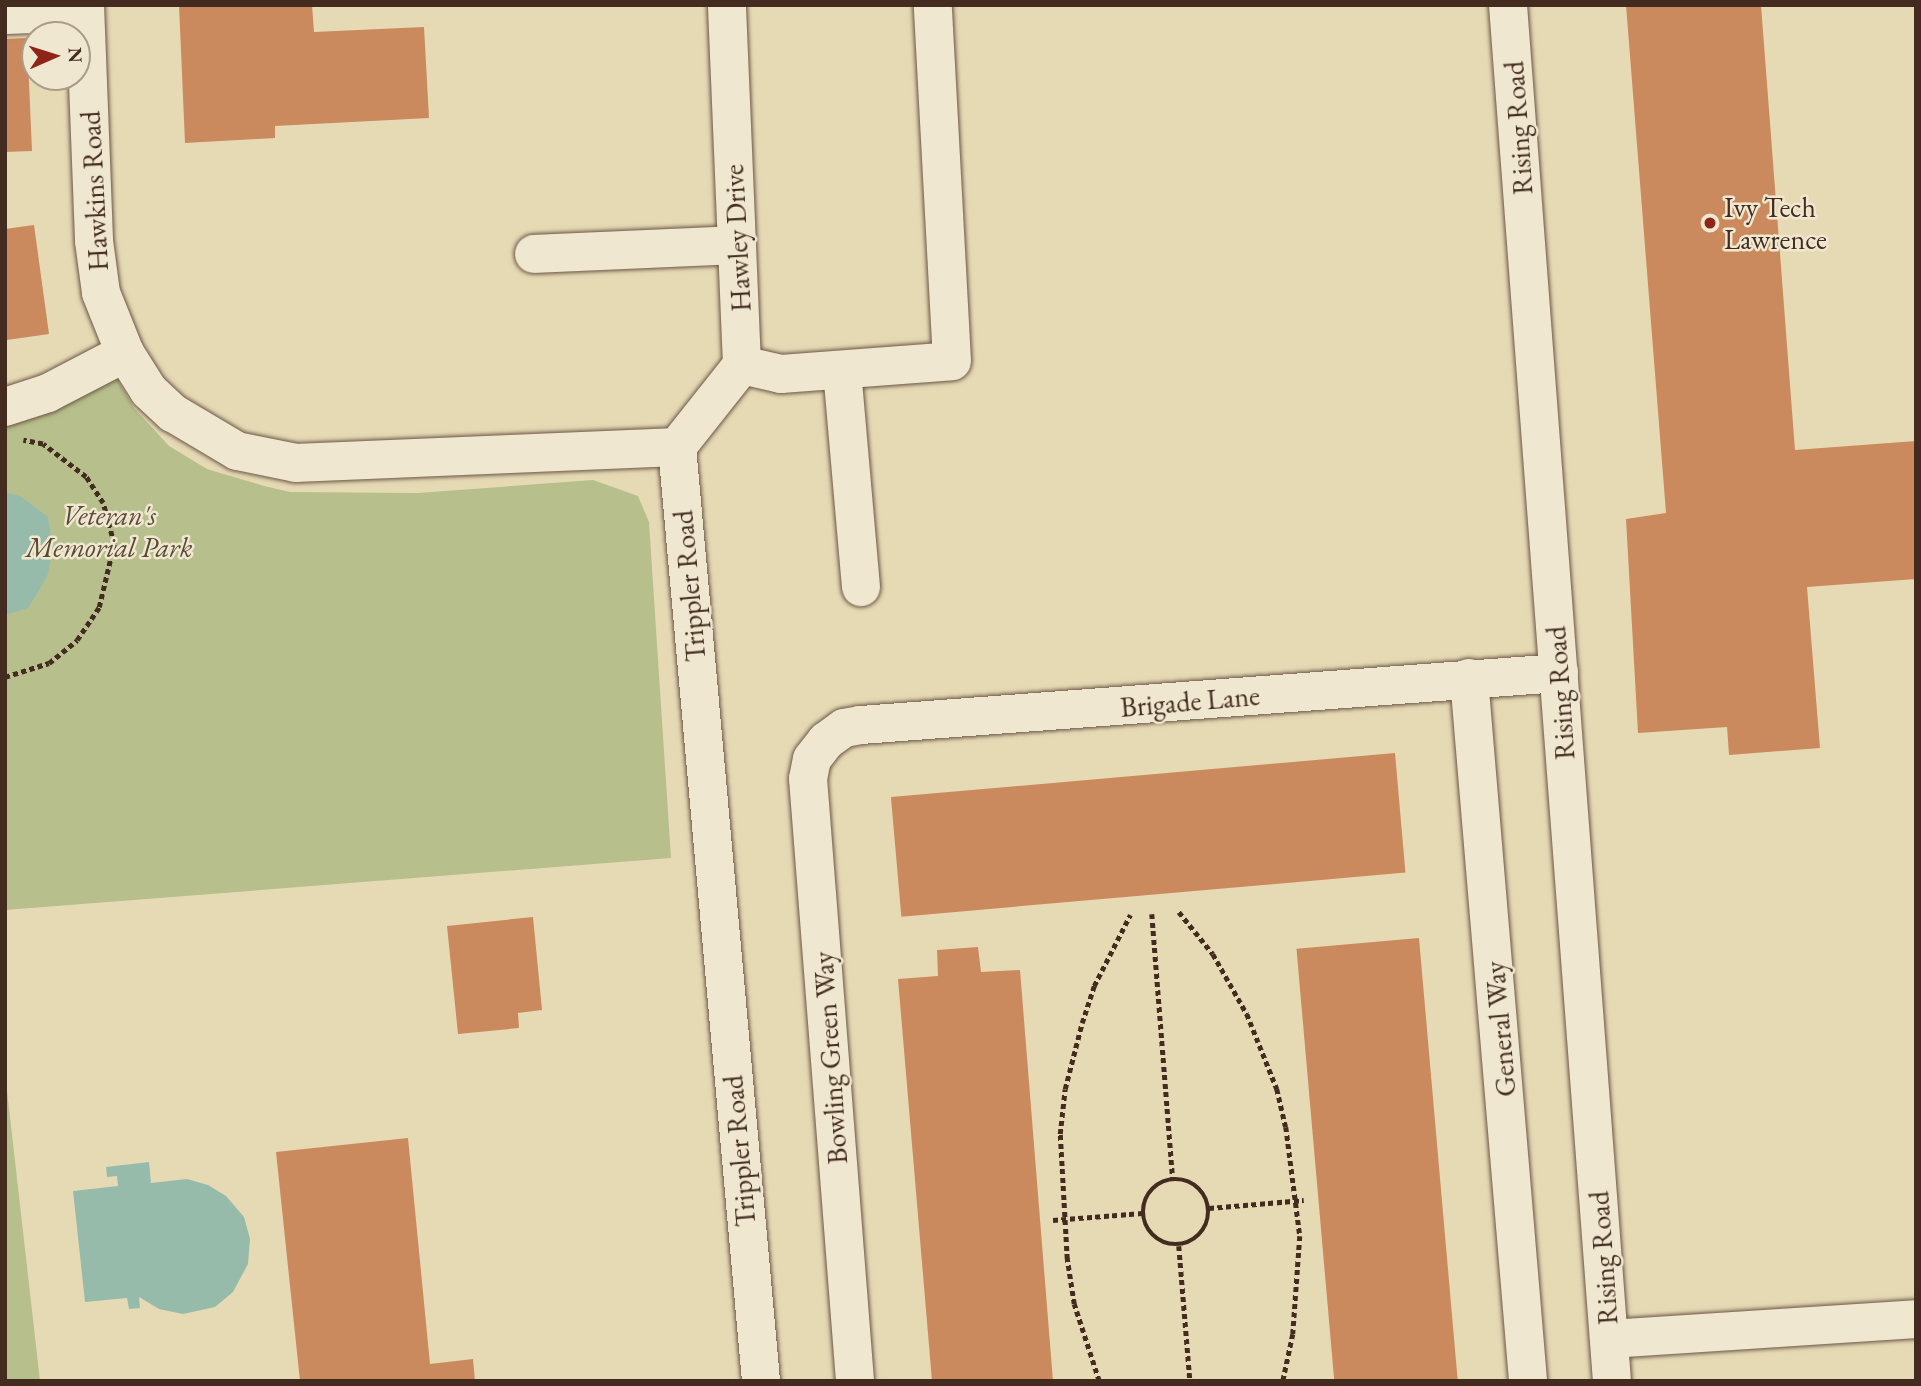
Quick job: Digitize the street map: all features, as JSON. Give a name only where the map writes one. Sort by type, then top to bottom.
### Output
[{"type":"street","name":"Hawley Drive","points":[[727,5],[743,365]]},
{"type":"street","points":[[12,423],[48,393],[125,353],[149,391],[173,413],[237,451],[266,459],[332,465],[677,447],[743,365],[781,374],[952,360],[933,5]]},
{"type":"street","name":"Rising Road","points":[[1508,5],[1612,1381]]},
{"type":"street","points":[[5,15],[85,8]]},
{"type":"street","name":"Hawkins Road","points":[[85,8],[94,242],[101,293],[125,353]]},
{"type":"street","points":[[534,254],[737,245]]},
{"type":"street","points":[[842,370],[861,587]]},
{"type":"street","name":"Trippler Road","points":[[677,447],[761,1381]]},
{"type":"street","name":"Brigade Lane","points":[[826,741],[844,728],[861,725],[1559,673]]},
{"type":"street","name":"General Way","points":[[1469,678],[1528,1381]]},
{"type":"street","name":"Bowling Green Way","points":[[826,741],[811,759],[808,779],[855,1381]]},
{"type":"street","points":[[1609,1339],[1916,1319]]},
{"type":"path","points":[[5,677],[49,663],[78,640],[99,607],[114,544],[103,503],[86,477],[12,423]]},
{"type":"path","points":[[1179,912],[1229,980],[1262,1047],[1286,1127],[1296,1200],[1298,1289],[1283,1381]]},
{"type":"path","points":[[1152,914],[1173,1179]]},
{"type":"path","points":[[1099,1381],[1074,1304],[1063,1219],[1060,1135],[1065,1089],[1094,986],[1130,915]]},
{"type":"path","points":[[1173,1179],[1198,1187],[1209,1208],[1203,1232],[1179,1245],[1152,1235],[1143,1213],[1152,1191],[1173,1179]]},
{"type":"path","points":[[1209,1208],[1304,1200]]},
{"type":"path","points":[[1053,1220],[1143,1213]]},
{"type":"path","points":[[1179,1245],[1190,1381]]},
{"type":"green space","name":"Veteran's Memorial Park","points":[[117,379],[134,408],[169,446],[207,469],[290,492],[418,493],[593,480],[638,496],[649,522],[671,858],[5,910],[5,417]]},
{"type":"green space","points":[[5,1073],[40,1381],[5,1381]]},
{"type":"shaded area","points":[[5,492],[20,496],[48,517],[53,549],[47,577],[28,608],[5,615]]},
{"type":"shaded area","points":[[149,1162],[151,1183],[187,1179],[208,1185],[226,1196],[244,1217],[250,1239],[248,1264],[233,1292],[215,1307],[183,1314],[159,1309],[139,1297],[140,1308],[129,1309],[127,1298],[85,1302],[73,1191],[118,1186],[117,1176],[107,1177],[106,1167]]},
{"type":"building","points":[[179,5],[312,5],[314,32],[424,27],[429,118],[275,126],[275,138],[185,143]]},
{"type":"building","name":"Ivy Tech Lawrence","points":[[1626,5],[1761,5],[1795,450],[1916,441],[1916,579],[1807,587],[1820,748],[1729,755],[1727,727],[1638,733],[1626,519],[1666,513]]},
{"type":"building","points":[[21,38],[21,91],[29,91],[32,151],[5,152],[5,39]]},
{"type":"building","points":[[34,225],[49,334],[7,340],[5,352],[5,229]]},
{"type":"building","points":[[1395,753],[1405,873],[901,917],[891,797]]},
{"type":"building","points":[[533,917],[542,1010],[518,1013],[519,1028],[458,1034],[447,926]]},
{"type":"building","points":[[1419,938],[1458,1380],[1334,1381],[1296,949]]},
{"type":"building","points":[[978,947],[981,972],[1020,970],[1053,1381],[932,1381],[898,979],[938,976],[937,950]]},
{"type":"building","points":[[408,1138],[430,1364],[473,1359],[475,1381],[300,1381],[276,1152]]},
{"type":"place","name":"Ivy Tech Lawrence","points":[[1710,223]]}]
